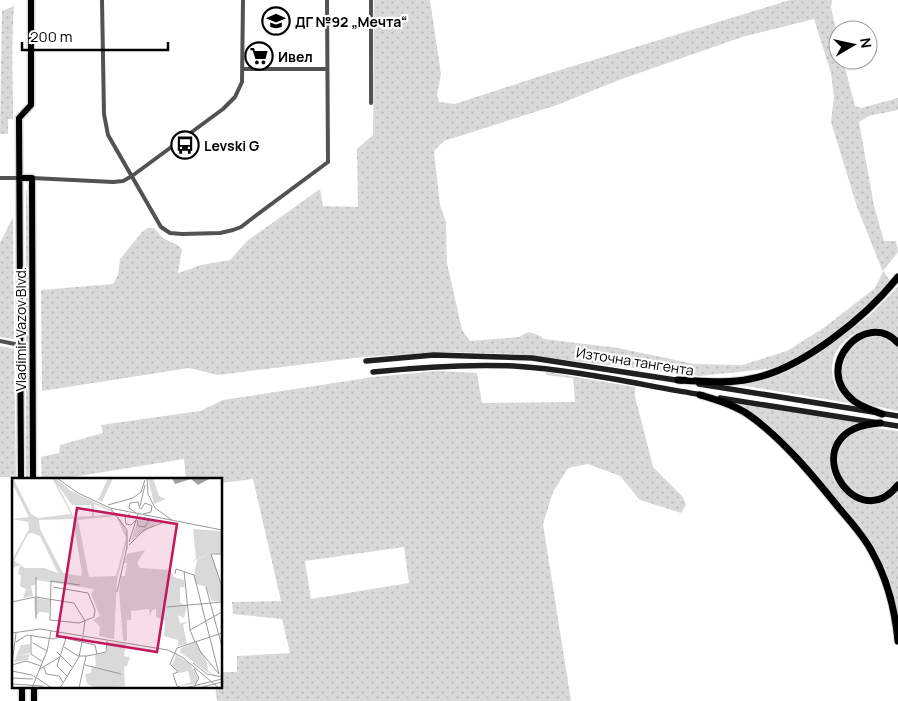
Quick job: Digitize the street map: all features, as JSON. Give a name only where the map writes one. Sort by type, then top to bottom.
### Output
[{"type":"highway","points":[[678,380],[728,382],[751,379],[797,362],[861,317],[882,297],[898,277]]},
{"type":"highway","points":[[882,414],[862,406],[846,393],[839,378],[839,359],[850,342],[860,336],[872,333],[884,334],[895,339],[898,343]]},
{"type":"highway","points":[[700,395],[732,405],[750,415],[779,441],[818,482],[853,524],[871,550],[886,581],[895,614],[898,641]]},
{"type":"highway","points":[[880,423],[856,427],[843,436],[834,455],[835,471],[838,481],[844,488],[852,495],[863,500],[884,499],[898,485]]},
{"type":"main road","name":"Vladimir Vazov Blvd.","points":[[21,478],[19,118],[31,105],[31,0]]},
{"type":"main road","points":[[20,178],[32,178]]},
{"type":"main road","name":"Vladimir Vazov Blvd.","points":[[32,178],[33,478]]},
{"type":"main road","points":[[22,688],[22,701]]},
{"type":"main road","points":[[34,688],[34,701]]},
{"type":"street","points":[[102,0],[104,114],[108,135],[161,227],[170,233],[220,233],[241,226],[328,162],[327,0]]},
{"type":"street","points":[[32,178],[118,182],[132,176],[230,103],[242,82],[243,0]]},
{"type":"street","points":[[371,0],[371,102]]},
{"type":"street","points":[[243,69],[327,69]]},
{"type":"street","points":[[0,178],[20,178]]},
{"type":"street","points":[[0,341],[15,344]]},
{"type":"street","name":"Източна тангента","points":[[366,361],[434,355],[532,358],[898,416]]},
{"type":"street","name":"Източна тангента","points":[[373,372],[439,366],[514,366],[590,376],[898,426]]},
{"type":"shaded area","points":[[374,0],[430,0],[441,74],[437,95],[439,102],[455,104],[790,0],[832,0],[831,8],[834,20],[828,20],[828,63],[814,19],[742,37],[619,80],[557,105],[444,141],[434,151],[440,205],[446,222],[447,263],[462,330],[470,341],[519,337],[528,332],[541,336],[544,339],[618,348],[695,364],[742,365],[787,351],[825,327],[875,288],[883,272],[857,207],[831,122],[834,97],[830,70],[846,70],[855,106],[861,108],[898,98],[898,110],[869,116],[859,122],[874,206],[884,241],[896,241],[898,252],[883,271],[891,282],[860,315],[807,352],[777,368],[700,376],[516,354],[448,352],[362,357],[218,375],[189,368],[42,391],[41,290],[113,284],[118,275],[120,259],[142,232],[148,228],[154,228],[163,238],[182,249],[178,273],[201,265],[230,260],[247,241],[320,189],[323,206],[358,207],[357,149],[373,135]]},
{"type":"shaded area","points":[[14,6],[12,48],[13,119],[8,119],[8,134],[0,134],[2,11]]},
{"type":"shaded area","points":[[27,191],[29,238],[30,478],[26,478]]},
{"type":"shaded area","points":[[13,217],[14,339],[0,337],[0,243]]},
{"type":"shaded area","points":[[898,287],[898,337],[885,331],[872,329],[860,332],[848,338],[834,358],[832,371],[835,385],[849,403],[734,384],[772,377],[788,371],[868,317]]},
{"type":"shaded area","points":[[874,334],[885,335],[898,345],[898,411],[859,402],[844,387],[840,368],[852,343]]},
{"type":"shaded area","points":[[0,346],[14,349],[16,477],[0,477]]},
{"type":"shaded area","points":[[438,371],[477,373],[482,403],[575,402],[573,378],[546,375],[546,372],[635,387],[635,396],[653,467],[683,497],[686,505],[681,513],[640,500],[620,476],[588,464],[568,468],[553,492],[543,524],[571,701],[217,701],[215,688],[222,688],[222,672],[237,672],[237,656],[290,653],[282,619],[233,614],[232,602],[281,601],[253,479],[222,483],[222,478],[186,478],[184,459],[66,478],[42,478],[41,457],[59,453],[60,445],[103,433],[101,425],[200,411],[223,400],[373,377]],"holes":[[[404,547],[409,583],[311,599],[305,561]]]},
{"type":"shaded area","points":[[733,403],[866,423],[853,426],[840,436],[831,456],[831,470],[834,480],[855,500],[877,503],[898,490],[898,622],[896,607],[887,576],[875,551],[800,459]]},
{"type":"shaded area","points":[[866,427],[898,431],[898,481],[885,495],[873,499],[862,497],[852,492],[844,482],[839,471],[837,459],[839,447],[846,437]]},
{"type":"place","name":"ДГ №92 „Мечта“","points":[[276,21]]},
{"type":"place","name":"Ивел","points":[[259,56]]},
{"type":"place","name":"Levski G","points":[[185,145]]}]
